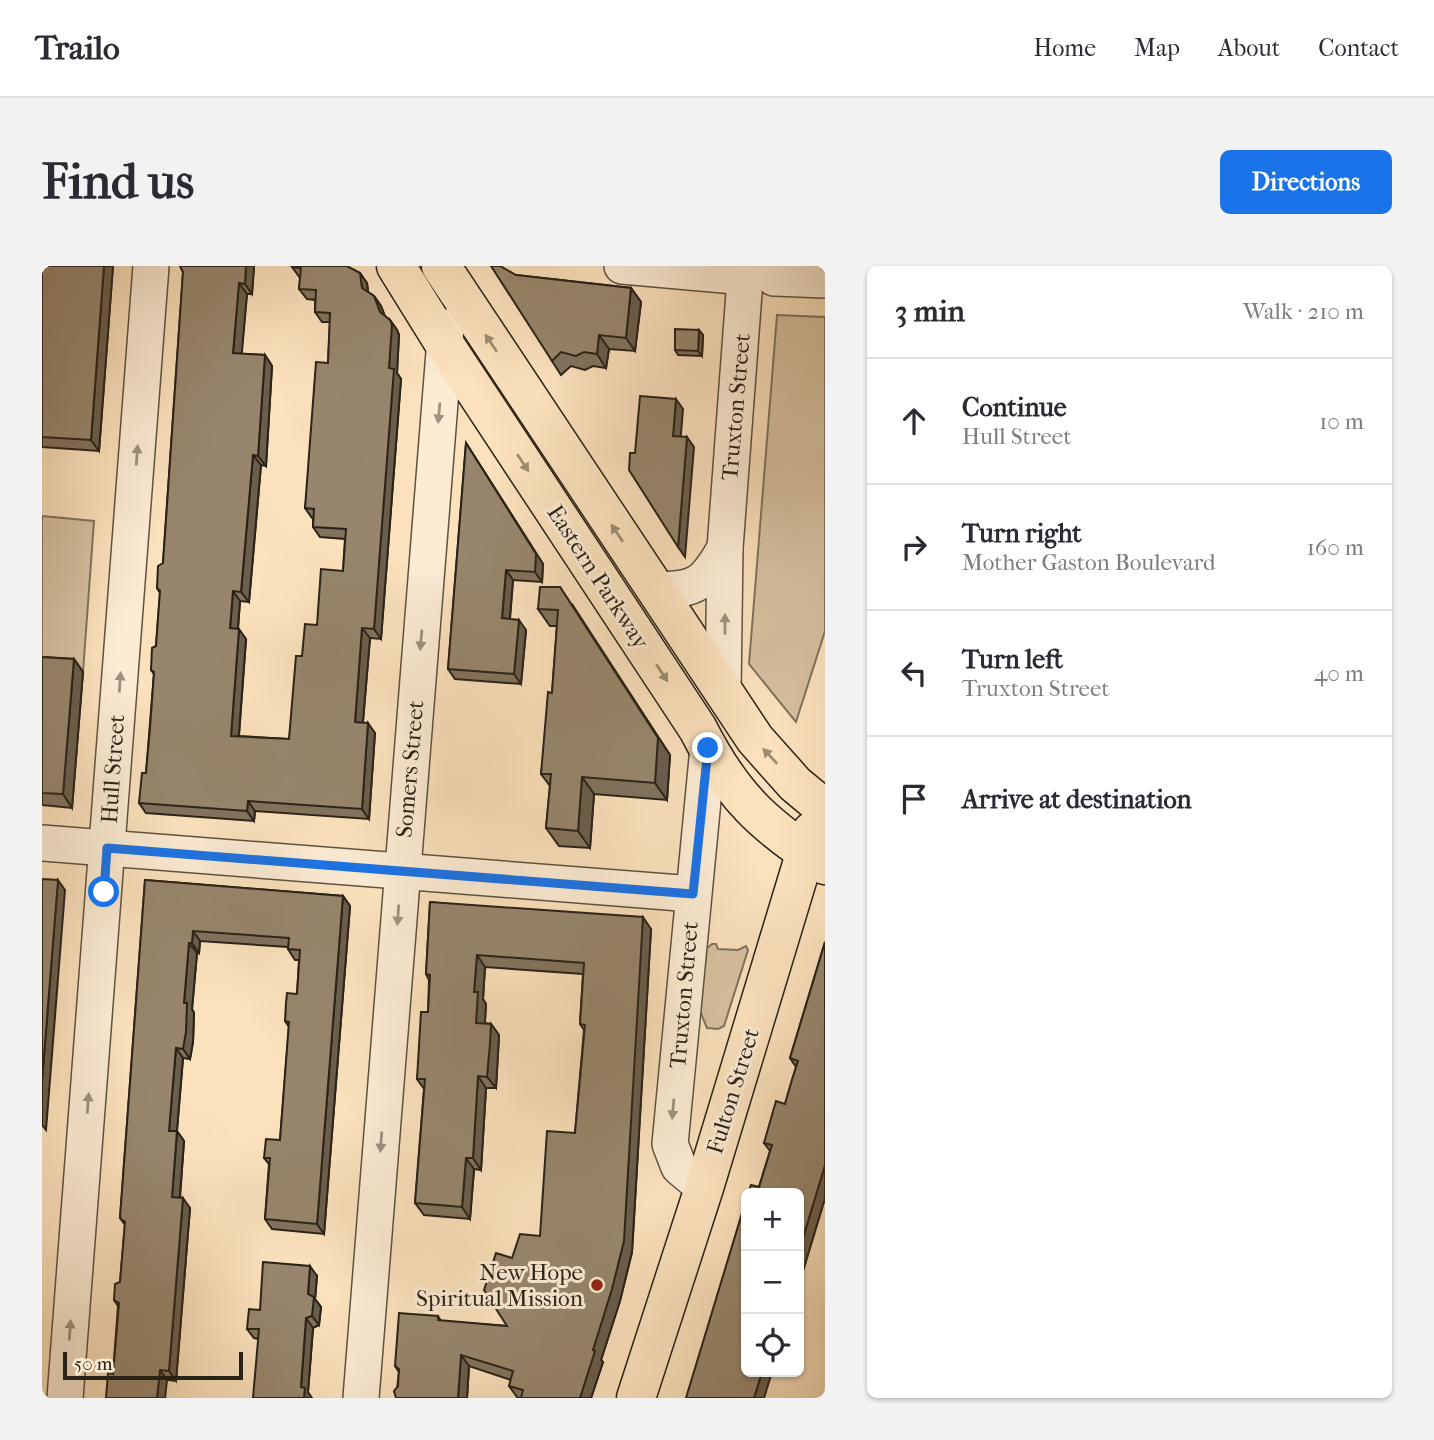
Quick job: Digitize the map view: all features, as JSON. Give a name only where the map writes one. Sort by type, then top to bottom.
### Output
[{"type":"main road","name":"Eastern Parkway","points":[[396,266],[445,345],[698,729],[728,782],[762,820],[815,859]]},
{"type":"main road","name":"Eastern Parkway","points":[[451,270],[655,589],[755,739],[794,784],[823,798]]},
{"type":"main road","name":"Fulton Street","points":[[636,1398],[815,859],[823,798]]},
{"type":"street","name":"Hull Street","points":[[65,1398],[151,266]]},
{"type":"street","points":[[622,266],[825,280]]},
{"type":"street","name":"Somers Street","points":[[361,1398],[451,270]]},
{"type":"street","name":"Truxton Street","points":[[723,692],[725,548],[755,274]]},
{"type":"street","name":"Truxton Street","points":[[655,589],[688,589],[706,579],[725,548]]},
{"type":"street","name":"Truxton Street","points":[[704,1188],[679,1167],[670,1144],[708,748]]},
{"type":"street","points":[[42,843],[693,894]]},
{"type":"shaded area","points":[[777,315],[825,317],[825,631],[796,722],[749,664]]},
{"type":"shaded area","points":[[42,516],[94,521],[83,672],[42,668]]},
{"type":"shaded area","points":[[716,944],[718,949],[738,950],[746,946],[748,950],[724,1026],[718,1029],[707,1028],[700,1011],[706,949]]},
{"type":"building","points":[[42,266],[104,266],[91,440],[42,437]]},
{"type":"building","points":[[180,266],[246,266],[245,284],[239,283],[233,353],[265,355],[258,456],[253,455],[241,592],[233,591],[230,628],[239,629],[231,736],[289,739],[296,656],[302,656],[305,624],[317,625],[321,569],[343,571],[346,529],[313,527],[314,509],[305,508],[316,362],[328,363],[330,313],[315,312],[316,290],[299,289],[301,268],[292,266],[347,266],[360,273],[362,288],[374,296],[380,312],[392,325],[389,368],[394,369],[374,629],[362,628],[355,722],[368,723],[362,809],[248,801],[247,811],[139,803],[142,773],[146,773],[150,728],[154,672],[151,670],[152,648],[156,646],[160,591],[157,588],[158,566],[163,563],[183,272]]},
{"type":"building","points":[[491,266],[500,266],[516,275],[631,288],[626,338],[599,335],[597,354],[584,352],[576,356],[561,352],[552,361]]},
{"type":"building","points":[[675,329],[699,330],[698,351],[675,350]]},
{"type":"building","points":[[640,396],[676,399],[673,436],[687,437],[678,547],[629,470],[630,453],[635,453]]},
{"type":"building","points":[[466,443],[536,554],[535,572],[506,570],[502,618],[519,620],[514,674],[448,669]]},
{"type":"building","points":[[540,587],[560,587],[658,738],[655,783],[582,777],[578,831],[546,828],[551,774],[541,774],[548,692],[552,693],[558,610],[538,609]]},
{"type":"building","points":[[42,657],[74,659],[63,794],[42,793]]},
{"type":"building","points":[[42,879],[58,880],[42,1081]]},
{"type":"building","points":[[145,880],[343,896],[317,1224],[265,1219],[270,1158],[264,1158],[266,1139],[280,1140],[289,1022],[285,1021],[287,993],[297,994],[300,950],[288,949],[289,938],[193,931],[192,943],[189,943],[184,1003],[187,1003],[186,1032],[183,1049],[176,1048],[169,1131],[177,1131],[172,1197],[183,1198],[169,1371],[160,1370],[157,1398],[106,1398],[108,1373],[113,1374],[119,1303],[114,1300],[115,1284],[120,1282],[125,1222],[120,1218]]},
{"type":"building","points":[[430,902],[643,917],[624,1241],[580,1398],[521,1398],[523,1390],[509,1386],[513,1371],[461,1355],[458,1398],[396,1398],[394,1391],[398,1386],[399,1369],[395,1366],[399,1313],[438,1316],[438,1320],[507,1326],[484,1290],[496,1253],[512,1258],[520,1234],[540,1236],[547,1131],[575,1133],[585,1025],[580,1024],[584,963],[477,955],[474,992],[478,992],[476,1023],[491,1024],[490,1043],[487,1077],[478,1076],[473,1158],[466,1158],[462,1207],[415,1203],[425,1079],[417,1079],[421,1012],[428,1012],[430,975],[426,974]]},
{"type":"building","points":[[825,942],[825,1165],[804,1234],[804,1188],[750,1188],[751,1185],[759,1187],[772,1145],[764,1143],[776,1101],[785,1104],[798,1061],[790,1058]]},
{"type":"building","points":[[741,1216],[741,1377],[760,1377],[754,1398],[686,1398]]},
{"type":"building","points":[[263,1262],[310,1266],[308,1294],[314,1297],[312,1316],[306,1318],[301,1387],[305,1388],[304,1398],[253,1398],[259,1329],[247,1329],[249,1309],[260,1310]]},
{"type":"place","name":"New Hope Spiritual Mission","points":[[597,1285]]},
{"type":"route","points":[[104,892],[107,848],[693,894],[708,748]]}]
